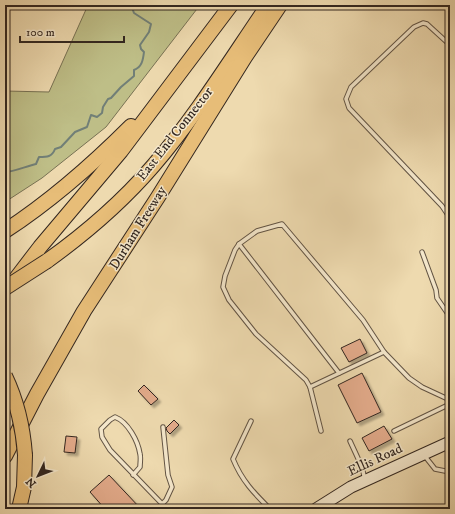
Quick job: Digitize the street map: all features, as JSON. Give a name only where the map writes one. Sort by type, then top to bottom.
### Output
[{"type":"highway","points":[[5,295],[40,247],[120,152],[231,5]]},
{"type":"highway","name":"East End Connector","points":[[5,288],[67,247],[102,218],[136,185],[153,166],[201,104],[268,5]]},
{"type":"highway","name":"Durham Freeway","points":[[5,456],[37,394],[84,311],[158,197],[224,90],[280,5]]},
{"type":"highway","points":[[5,232],[45,204],[81,174],[117,140],[179,74]]},
{"type":"highway","points":[[5,376],[19,413],[22,426],[25,455],[24,487],[19,509]]},
{"type":"main road","name":"Ellis Road","points":[[316,509],[351,487],[450,442]]},
{"type":"lane","points":[[450,45],[427,24],[423,23],[414,26],[351,87],[346,99],[349,108],[442,206],[450,218]]},
{"type":"lane","points":[[321,431],[310,387],[306,380],[256,334],[229,300],[223,287],[225,276],[235,250],[239,244],[257,231],[282,224],[363,320],[384,352],[409,378],[422,387],[450,400]]},
{"type":"lane","points":[[239,244],[339,373]]},
{"type":"lane","points":[[422,252],[436,290],[437,298],[450,317]]},
{"type":"lane","points":[[310,387],[384,352]]},
{"type":"lane","points":[[394,431],[450,404]]},
{"type":"lane","points":[[133,475],[140,468],[140,453],[132,432],[115,417],[102,429],[102,437],[110,450],[133,475],[167,509]]},
{"type":"lane","points":[[251,421],[233,459],[239,473],[251,490],[270,509]]},
{"type":"lane","points":[[162,504],[166,500],[172,487],[168,475],[163,427]]},
{"type":"lane","points":[[350,441],[362,467],[366,481]]},
{"type":"lane","points":[[423,454],[435,469],[450,472]]},
{"type":"green space","points":[[88,5],[200,5],[106,127],[42,178],[5,202],[5,91],[49,92]]},
{"type":"building","points":[[360,339],[367,353],[349,362],[341,348]]},
{"type":"building","points":[[362,373],[381,412],[357,423],[338,385]]},
{"type":"building","points":[[144,385],[158,399],[151,405],[138,391]]},
{"type":"building","points":[[174,420],[179,425],[170,434],[166,428]]},
{"type":"building","points":[[384,426],[392,439],[369,451],[362,438]]},
{"type":"building","points":[[66,436],[77,437],[75,453],[64,452]]},
{"type":"building","points":[[109,475],[141,509],[105,509],[90,492]]},
{"type":"waterway","points":[[5,172],[36,164],[39,157],[47,157],[51,155],[55,149],[61,147],[75,132],[87,127],[91,115],[97,117],[102,113],[103,107],[108,99],[111,98],[134,76],[134,70],[137,69],[142,63],[143,58],[144,52],[140,45],[149,32],[151,24],[134,13],[131,5]]}]
